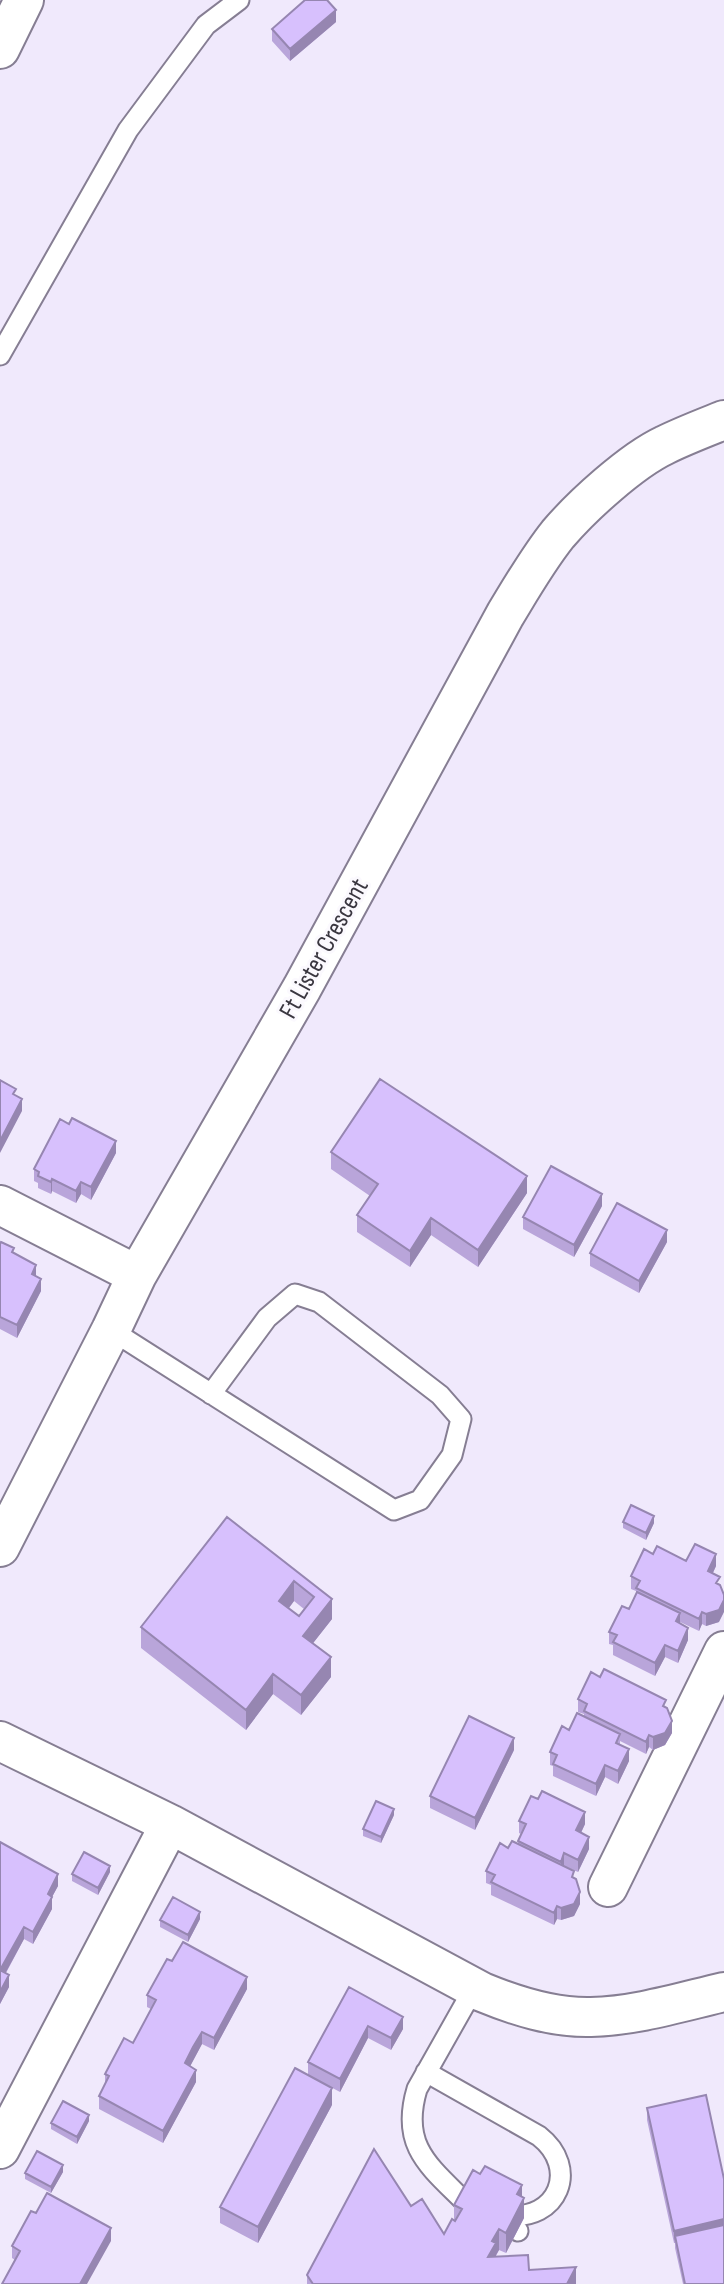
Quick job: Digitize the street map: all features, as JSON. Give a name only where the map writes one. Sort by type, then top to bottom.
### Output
[{"type":"main road","points":[[0,49],[24,0]]},
{"type":"main road","name":"Ft Lister Crescent","points":[[0,1547],[111,1330],[136,1275],[302,988],[505,615],[535,566],[575,516],[614,480],[662,446],[724,421]]},
{"type":"main road","points":[[0,1205],[136,1275]]},
{"type":"main road","points":[[608,1887],[724,1651]]},
{"type":"main road","points":[[0,1741],[170,1824],[474,1988],[515,2005],[549,2013],[591,2017],[632,2012],[724,1992]]},
{"type":"main road","points":[[0,2149],[170,1824]]},
{"type":"lane","points":[[0,355],[128,130],[206,25],[239,0]]},
{"type":"lane","points":[[111,1330],[211,1394],[394,1510],[420,1500],[452,1455],[461,1419],[440,1395],[319,1301],[295,1294],[267,1318],[211,1394]]},
{"type":"lane","points":[[466,2203],[423,2159],[415,2143],[411,2125],[412,2106],[417,2089],[474,1988]]},
{"type":"lane","points":[[426,2072],[539,2136],[554,2151],[561,2170],[557,2190],[546,2206],[537,2212],[506,2215],[518,2231]]},
{"type":"building","points":[[305,0],[327,0],[336,10],[290,49],[272,29]]},
{"type":"building","points":[[380,1079],[527,1176],[478,1250],[431,1218],[410,1251],[357,1215],[378,1184],[331,1152]]},
{"type":"building","points":[[0,1080],[16,1089],[13,1094],[22,1099],[0,1141]]},
{"type":"building","points":[[72,1118],[116,1141],[91,1187],[81,1182],[76,1191],[52,1179],[51,1182],[38,1176],[39,1172],[34,1169],[60,1119],[69,1124]]},
{"type":"building","points":[[551,1166],[602,1194],[574,1245],[523,1217]]},
{"type":"building","points":[[617,1203],[667,1230],[639,1281],[590,1253]]},
{"type":"building","points":[[1,1242],[14,1248],[12,1252],[36,1265],[32,1274],[41,1279],[17,1325],[0,1317]]},
{"type":"building","points":[[631,1505],[654,1516],[646,1533],[623,1522]]},
{"type":"building","points":[[227,1517],[332,1599],[303,1636],[331,1657],[301,1695],[273,1674],[246,1710],[141,1627]],"holes":[[[294,1581],[314,1597],[299,1616],[279,1601]]]},
{"type":"building","points":[[695,1544],[716,1554],[708,1571],[720,1577],[716,1583],[720,1585],[724,1595],[719,1610],[706,1614],[702,1612],[699,1619],[636,1588],[640,1581],[631,1576],[644,1549],[653,1554],[657,1546],[686,1561]]},
{"type":"building","points":[[637,1592],[680,1613],[676,1621],[688,1628],[678,1651],[665,1645],[655,1663],[613,1642],[617,1635],[609,1632],[622,1606],[629,1609]]},
{"type":"building","points":[[604,1669],[666,1700],[663,1706],[667,1708],[672,1721],[665,1733],[653,1737],[649,1735],[646,1742],[584,1711],[587,1704],[578,1699],[591,1672],[600,1677]]},
{"type":"building","points":[[577,1713],[620,1734],[616,1743],[629,1749],[618,1771],[605,1765],[596,1784],[553,1764],[557,1755],[550,1752],[562,1726],[569,1730]]},
{"type":"building","points":[[469,1716],[514,1738],[475,1818],[430,1796]]},
{"type":"building","points":[[542,1791],[585,1812],[576,1830],[589,1837],[578,1860],[564,1853],[561,1862],[518,1841],[526,1824],[519,1821],[531,1796],[538,1799]]},
{"type":"building","points":[[376,1801],[394,1809],[381,1837],[363,1829]]},
{"type":"building","points":[[512,1841],[574,1871],[572,1877],[576,1879],[580,1892],[574,1904],[561,1908],[557,1906],[554,1913],[491,1882],[495,1875],[486,1871],[500,1843],[508,1848]]},
{"type":"building","points":[[0,1842],[58,1874],[48,1894],[52,1897],[33,1932],[24,1927],[0,1970]]},
{"type":"building","points":[[84,1852],[110,1866],[98,1888],[72,1874]]},
{"type":"building","points":[[173,1897],[200,1912],[188,1935],[160,1920]]},
{"type":"building","points":[[183,1942],[247,1977],[214,2038],[202,2032],[193,2047],[185,2063],[196,2070],[163,2131],[99,2096],[109,2076],[105,2074],[124,2038],[133,2043],[156,2000],[147,1995],[167,1959],[172,1961]]},
{"type":"building","points":[[0,1970],[9,1975],[0,1992]]},
{"type":"building","points":[[349,1987],[403,2017],[391,2038],[368,2026],[340,2079],[308,2062]]},
{"type":"building","points":[[295,2068],[332,2088],[258,2227],[220,2207]]},
{"type":"building","points":[[706,2095],[724,2179],[724,2219],[674,2231],[647,2108]]},
{"type":"building","points":[[63,2101],[89,2115],[77,2137],[51,2123]]},
{"type":"building","points":[[374,2149],[411,2206],[422,2199],[444,2234],[452,2219],[455,2221],[462,2209],[454,2205],[473,2170],[480,2174],[485,2166],[522,2185],[517,2194],[524,2198],[506,2233],[499,2229],[492,2241],[496,2243],[488,2257],[528,2255],[529,2270],[576,2267],[567,2284],[313,2284],[307,2275]]},
{"type":"building","points":[[37,2151],[63,2165],[51,2187],[25,2173]]},
{"type":"building","points":[[47,2193],[111,2228],[80,2284],[2,2284],[20,2251],[12,2246],[31,2211],[36,2213]]},
{"type":"building","points":[[724,2225],[724,2284],[685,2284],[675,2236]]}]
